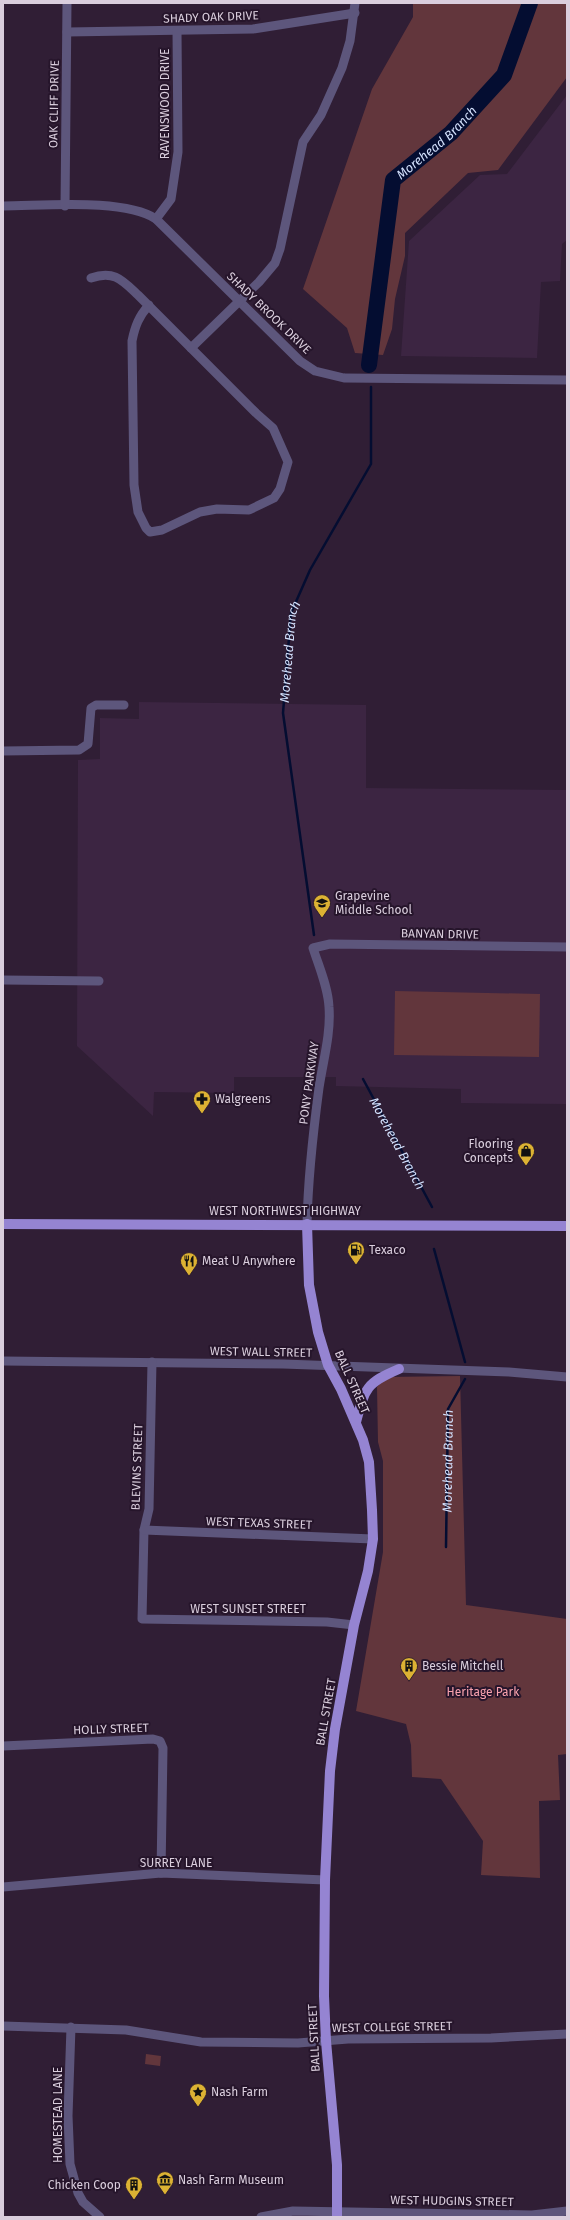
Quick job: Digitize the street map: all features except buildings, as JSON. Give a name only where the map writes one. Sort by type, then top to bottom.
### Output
[{"type":"main road","name":"WEST NORTHWEST HIGHWAY","points":[[3,1224],[567,1226]]},
{"type":"main road","name":"BALL STREET","points":[[307,1224],[309,1285],[318,1332],[328,1365],[356,1422],[369,1462],[373,1539],[368,1571],[354,1625],[334,1729],[330,1771],[325,1880],[326,2041],[337,2165],[337,2214]]},
{"type":"main road","points":[[356,1422],[362,1398],[368,1386],[376,1380],[398,1369]]},
{"type":"street","name":"OAK CLIFF DRIVE","points":[[65,206],[67,3]]},
{"type":"street","points":[[191,348],[274,263],[280,249],[303,142],[321,115],[339,75],[350,41],[355,13],[355,3]]},
{"type":"street","name":"SHADY OAK DRIVE","points":[[67,32],[177,31],[271,27],[355,13]]},
{"type":"street","name":"RAVENSWOOD DRIVE","points":[[156,219],[171,199],[178,152],[177,31]]},
{"type":"street","name":"SHADY BROOK DRIVE","points":[[3,206],[122,206],[148,214],[156,219],[300,361],[315,371],[344,378],[567,380]]},
{"type":"street","points":[[91,278],[102,274],[114,276],[124,281],[149,305],[191,348],[273,428],[288,462],[280,489],[274,498],[249,510],[217,509],[200,512],[162,530],[150,532],[146,528],[138,512],[134,485],[132,341],[135,327],[141,314],[149,305]]},
{"type":"street","points":[[3,751],[79,750],[88,744],[91,708],[96,705],[124,705]]},
{"type":"street","name":"BANYAN DRIVE","points":[[313,948],[330,944],[567,948]]},
{"type":"street","name":"PONY PARKWAY","points":[[307,1224],[310,1164],[319,1087],[329,1029],[329,1005],[324,981],[313,948]]},
{"type":"street","points":[[3,980],[99,981]]},
{"type":"street","name":"WEST WALL STREET","points":[[3,1362],[152,1362],[328,1365],[398,1369],[509,1372],[567,1377]]},
{"type":"street","name":"BLEVINS STREET","points":[[142,1619],[144,1530],[149,1509],[152,1362]]},
{"type":"street","name":"WEST TEXAS STREET","points":[[144,1530],[373,1539]]},
{"type":"street","name":"WEST SUNSET STREET","points":[[142,1619],[327,1622],[354,1625]]},
{"type":"street","name":"HOLLY STREET","points":[[3,1746],[153,1739],[160,1740],[163,1748],[161,1873]]},
{"type":"street","name":"SURREY LANE","points":[[3,1887],[161,1873],[325,1880]]},
{"type":"street","name":"WEST COLLEGE STREET","points":[[3,2026],[71,2027],[126,2030],[201,2042],[298,2043],[326,2041],[491,2038],[567,2034]]},
{"type":"street","name":"HOMESTEAD LANE","points":[[71,2027],[68,2116],[70,2164],[78,2193],[83,2202],[95,2216]]},
{"type":"street","points":[[261,2217],[293,2211],[337,2214]]},
{"type":"street","name":"WEST HUDGINS STREET","points":[[337,2214],[532,2215],[567,2211]]},
{"type":"shaded area","points":[[567,95],[567,240],[562,244],[560,281],[541,282],[537,358],[401,356],[409,241],[480,175],[507,174]]},
{"type":"shaded area","name":"Grapevine Middle School","points":[[139,702],[366,705],[366,788],[567,790],[567,1104],[461,1103],[461,1089],[336,1086],[336,1077],[234,1077],[234,1093],[154,1092],[153,1116],[77,1046],[78,760],[100,759],[100,718],[139,719]]},
{"type":"green space","points":[[413,3],[567,3],[567,77],[498,170],[468,173],[405,233],[405,256],[395,299],[392,329],[383,355],[355,353],[347,328],[303,289],[372,89],[413,17]]},
{"type":"green space","points":[[395,991],[540,994],[539,1057],[394,1055]]},
{"type":"green space","name":"Heritage Park","points":[[460,1376],[466,1605],[567,1619],[567,1754],[558,1755],[560,1800],[539,1801],[540,1878],[481,1875],[483,1841],[441,1779],[412,1777],[411,1745],[406,1724],[356,1711],[383,1552],[383,1461],[378,1442],[377,1387],[386,1377]]},
{"type":"green space","points":[[146,2054],[161,2056],[160,2066],[145,2064]]},
{"type":"waterway","name":"Morehead Branch","points":[[369,365],[393,180],[451,133],[504,75],[530,3]]},
{"type":"waterway","name":"Morehead Branch","points":[[314,935],[283,713],[291,613],[310,570],[371,464],[371,387]]},
{"type":"waterway","name":"Morehead Branch","points":[[363,1079],[432,1207]]},
{"type":"waterway","name":"Morehead Branch","points":[[434,1249],[465,1362]]},
{"type":"waterway","name":"Morehead Branch","points":[[446,1547],[448,1409],[465,1379]]},
{"type":"place","name":"Grapevine Middle School","points":[[322,918]]},
{"type":"place","name":"Walgreens","points":[[202,1114]]},
{"type":"place","name":"Flooring Concepts","points":[[526,1166]]},
{"type":"place","name":"Texaco","points":[[356,1265]]},
{"type":"place","name":"Meat U Anywhere","points":[[189,1276]]},
{"type":"place","name":"Bessie Mitchell","points":[[409,1681]]},
{"type":"place","name":"Nash Farm","points":[[198,2107]]},
{"type":"place","name":"Nash Farm Museum","points":[[165,2195]]},
{"type":"place","name":"Chicken Coop","points":[[134,2200]]}]
